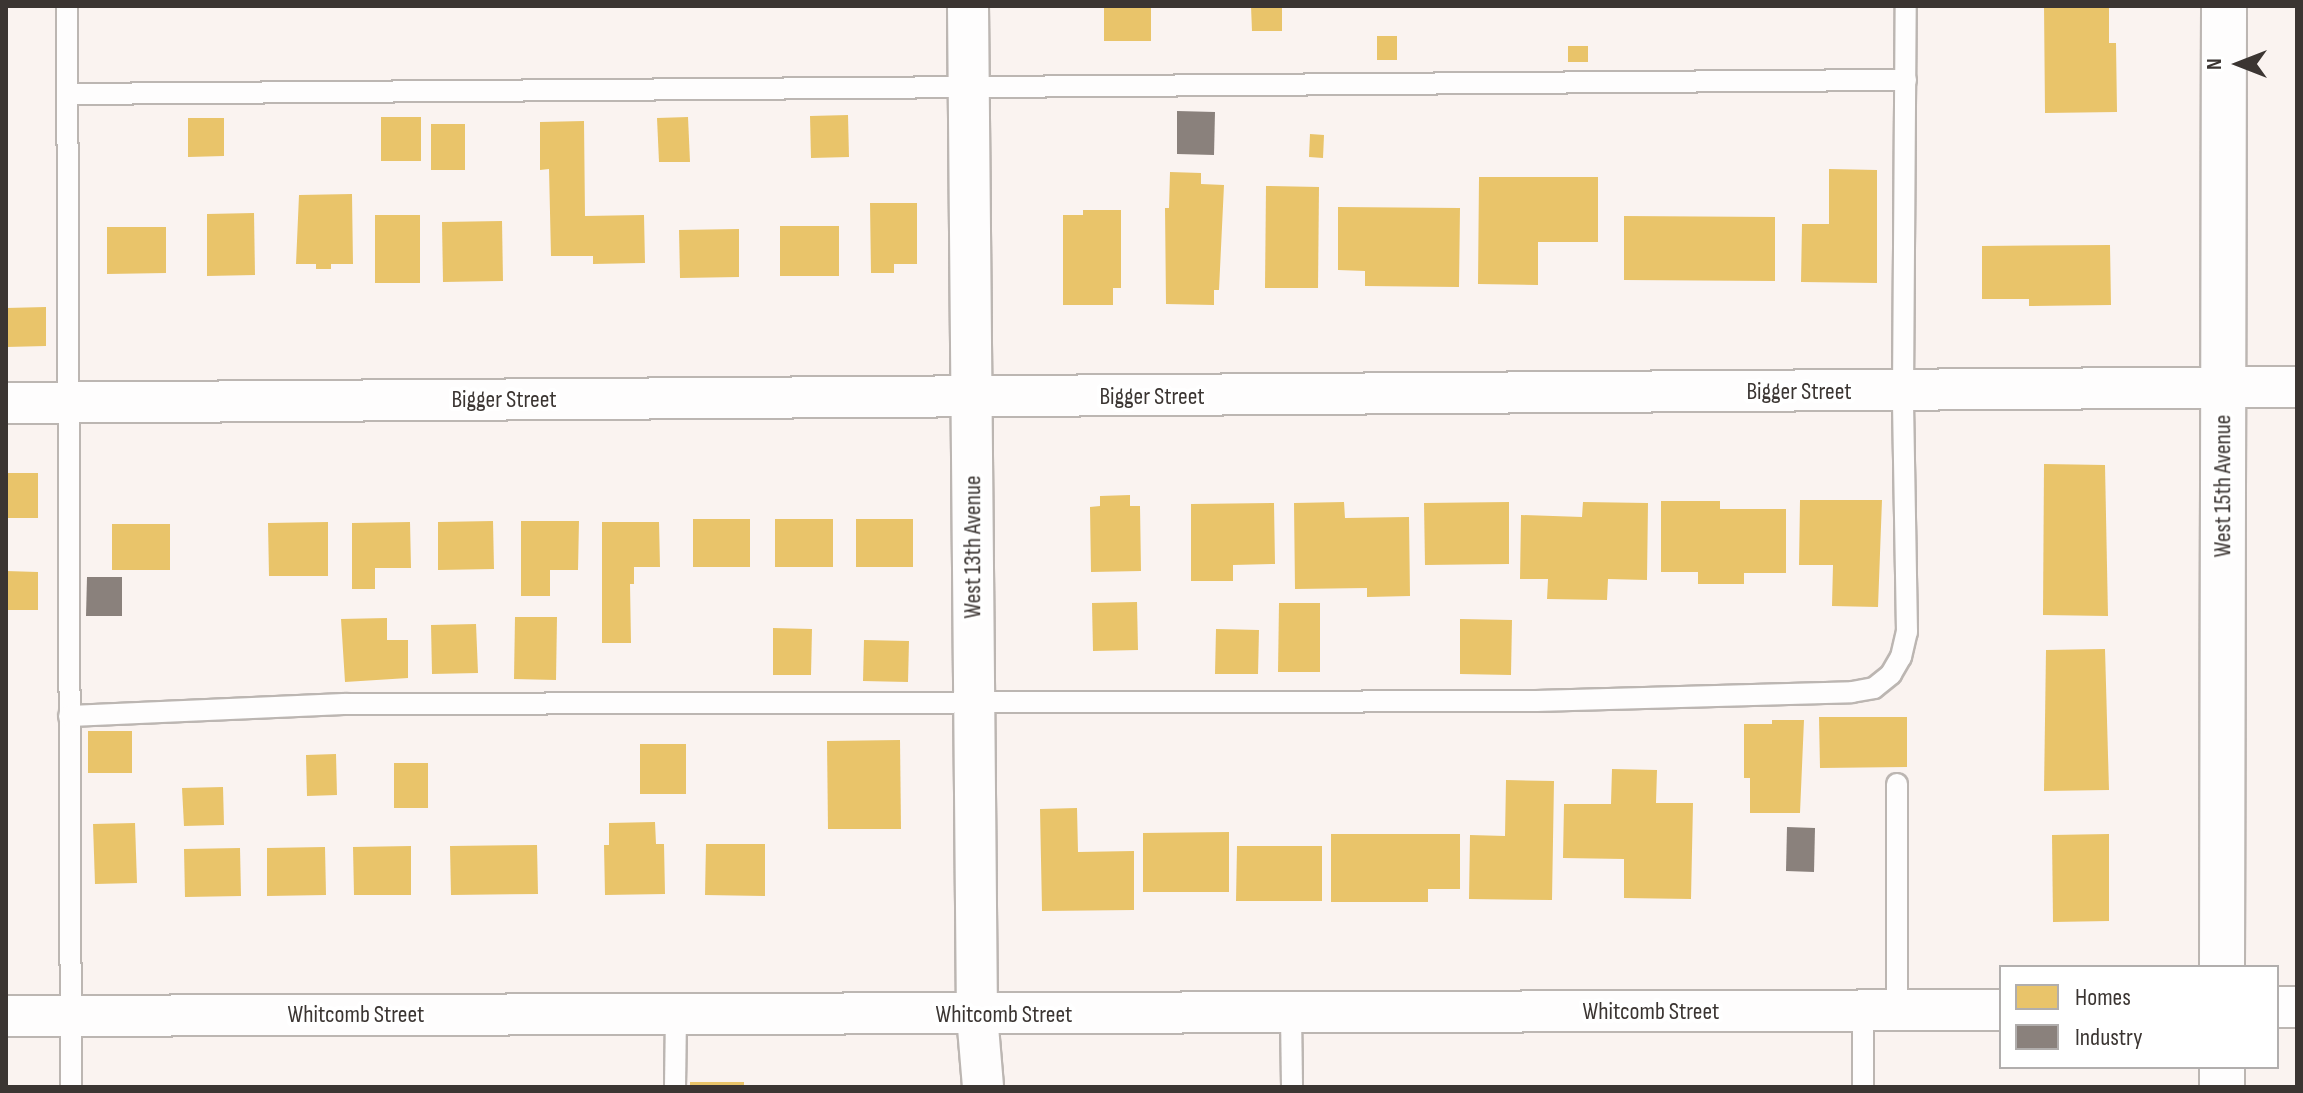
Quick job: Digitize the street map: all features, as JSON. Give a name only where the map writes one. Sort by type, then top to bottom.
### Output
[{"type":"main road","name":"West 15th Avenue","points":[[2222,965],[2224,6]]},
{"type":"street","name":"West 13th Avenue","points":[[968,6],[977,1015],[983,1087]]},
{"type":"street","name":"Bigger Street","points":[[6,403],[2297,387]]},
{"type":"street","name":"Whitcomb Street","points":[[6,1016],[1999,1010]]},
{"type":"lane","points":[[67,6],[71,1087]]},
{"type":"lane","points":[[69,716],[345,704],[1536,701],[1852,692],[1874,688],[1896,666],[1907,632],[1903,392],[1906,6]]},
{"type":"lane","points":[[69,94],[1906,80]]},
{"type":"lane","points":[[1863,1087],[1880,1011],[1897,784]]},
{"type":"lane","points":[[1291,1014],[1292,1087]]},
{"type":"lane","points":[[675,1087],[676,1015]]},
{"type":"building: Homes","points":[[1104,6],[1151,6],[1151,41],[1104,41]]},
{"type":"building: Homes","points":[[1251,6],[1282,6],[1282,31],[1252,31]]},
{"type":"building: Homes","points":[[2044,6],[2109,6],[2109,43],[2116,43],[2117,112],[2045,113]]},
{"type":"building: Homes","points":[[1377,36],[1397,36],[1397,60],[1377,60]]},
{"type":"building: Homes","points":[[1568,46],[1588,46],[1588,62],[1568,62]]},
{"type":"building: Homes","points":[[848,115],[849,157],[811,158],[810,116]]},
{"type":"building: Homes","points":[[381,117],[421,117],[421,161],[381,161]]},
{"type":"building: Homes","points":[[688,117],[690,162],[659,162],[657,118]]},
{"type":"building: Homes","points":[[188,118],[224,118],[224,156],[188,157]]},
{"type":"building: Homes","points":[[584,121],[585,216],[644,215],[645,263],[593,264],[593,256],[551,256],[549,169],[540,170],[540,122]]},
{"type":"building: Homes","points":[[431,124],[465,124],[465,170],[431,170]]},
{"type":"building: Homes","points":[[1310,134],[1324,135],[1323,158],[1309,157]]},
{"type":"building: Homes","points":[[1829,169],[1877,170],[1877,283],[1801,282],[1802,224],[1829,224]]},
{"type":"building: Homes","points":[[1170,172],[1201,173],[1201,184],[1224,185],[1219,290],[1214,290],[1214,305],[1166,304],[1165,208],[1169,208]]},
{"type":"building: Homes","points":[[1479,177],[1598,177],[1598,242],[1538,242],[1538,285],[1478,284]]},
{"type":"building: Homes","points":[[1266,186],[1319,187],[1318,288],[1265,288]]},
{"type":"building: Homes","points":[[352,194],[353,264],[331,264],[331,269],[316,269],[316,264],[296,264],[299,195]]},
{"type":"building: Homes","points":[[870,203],[917,203],[917,264],[894,264],[894,273],[871,273]]},
{"type":"building: Homes","points":[[1338,207],[1460,208],[1459,287],[1365,286],[1365,271],[1338,270]]},
{"type":"building: Homes","points":[[1083,210],[1121,210],[1121,288],[1113,288],[1113,305],[1063,305],[1063,215],[1083,215]]},
{"type":"building: Homes","points":[[254,213],[255,275],[207,276],[207,214]]},
{"type":"building: Homes","points":[[375,215],[420,215],[420,283],[375,283]]},
{"type":"building: Homes","points":[[1624,216],[1775,217],[1775,281],[1624,280]]},
{"type":"building: Homes","points":[[502,221],[503,281],[443,282],[442,222]]},
{"type":"building: Homes","points":[[780,226],[839,226],[839,276],[780,276]]},
{"type":"building: Homes","points":[[107,227],[166,227],[166,273],[107,274]]},
{"type":"building: Homes","points":[[739,229],[739,277],[680,278],[679,230]]},
{"type":"building: Homes","points":[[2110,245],[2111,305],[2029,306],[2029,299],[1982,299],[1982,246]]},
{"type":"building: Homes","points":[[46,307],[46,346],[6,347],[6,308]]},
{"type":"building: Homes","points":[[2044,464],[2105,465],[2108,616],[2043,615]]},
{"type":"building: Homes","points":[[6,473],[38,473],[38,518],[6,518]]},
{"type":"building: Homes","points":[[1130,495],[1130,506],[1140,506],[1141,571],[1091,572],[1090,507],[1100,506],[1100,496]]},
{"type":"building: Homes","points":[[1800,500],[1882,500],[1878,607],[1832,606],[1833,565],[1799,565]]},
{"type":"building: Homes","points":[[1661,501],[1720,501],[1720,509],[1786,509],[1786,573],[1744,573],[1744,584],[1698,584],[1698,572],[1661,572]]},
{"type":"building: Homes","points":[[1344,502],[1345,518],[1409,517],[1410,596],[1367,597],[1367,588],[1295,589],[1294,503]]},
{"type":"building: Homes","points":[[1509,502],[1509,564],[1425,565],[1424,503]]},
{"type":"building: Homes","points":[[1583,502],[1648,503],[1647,580],[1608,579],[1607,600],[1547,599],[1548,579],[1520,579],[1521,515],[1582,517]]},
{"type":"building: Homes","points":[[1274,503],[1275,564],[1233,565],[1233,581],[1191,581],[1191,504]]},
{"type":"building: Homes","points":[[693,519],[750,519],[750,567],[693,567]]},
{"type":"building: Homes","points":[[775,519],[833,519],[833,567],[775,567]]},
{"type":"building: Homes","points":[[856,519],[913,519],[913,567],[856,567]]},
{"type":"building: Homes","points":[[493,521],[494,569],[438,570],[438,522]]},
{"type":"building: Homes","points":[[521,521],[579,521],[578,570],[550,570],[550,596],[521,596]]},
{"type":"building: Homes","points":[[328,522],[328,576],[269,576],[268,523]]},
{"type":"building: Homes","points":[[410,522],[411,568],[375,568],[375,589],[352,589],[352,523]]},
{"type":"building: Homes","points":[[602,522],[659,522],[660,567],[634,567],[634,584],[630,584],[631,643],[602,643]]},
{"type":"building: Homes","points":[[112,524],[170,524],[170,570],[112,570]]},
{"type":"building: Homes","points":[[6,571],[38,572],[38,610],[6,610]]},
{"type":"building: Homes","points":[[1137,602],[1138,650],[1093,651],[1092,603]]},
{"type":"building: Homes","points":[[1279,603],[1320,603],[1320,672],[1278,672]]},
{"type":"building: Homes","points":[[515,617],[557,617],[556,680],[514,679]]},
{"type":"building: Homes","points":[[387,618],[387,640],[408,640],[408,678],[345,682],[341,619]]},
{"type":"building: Homes","points":[[1460,619],[1512,620],[1511,675],[1460,674]]},
{"type":"building: Homes","points":[[476,624],[478,673],[432,674],[431,625]]},
{"type":"building: Homes","points":[[773,628],[812,629],[811,675],[773,675]]},
{"type":"building: Homes","points":[[1216,629],[1259,630],[1258,674],[1215,674]]},
{"type":"building: Homes","points":[[864,640],[909,641],[908,682],[863,681]]},
{"type":"building: Homes","points":[[2105,649],[2109,790],[2044,791],[2046,650]]},
{"type":"building: Homes","points":[[1819,717],[1907,717],[1907,767],[1820,768]]},
{"type":"building: Homes","points":[[1772,720],[1804,720],[1800,813],[1750,813],[1750,778],[1744,778],[1744,724],[1772,724]]},
{"type":"building: Homes","points":[[88,731],[132,731],[132,773],[88,773]]},
{"type":"building: Homes","points":[[900,740],[901,829],[828,829],[827,741]]},
{"type":"building: Homes","points":[[640,744],[686,744],[686,794],[640,794]]},
{"type":"building: Homes","points":[[336,754],[337,795],[307,796],[306,755]]},
{"type":"building: Homes","points":[[394,763],[428,763],[428,808],[394,808]]},
{"type":"building: Homes","points":[[1612,769],[1657,770],[1656,803],[1693,803],[1691,899],[1624,898],[1624,859],[1563,858],[1564,804],[1611,804]]},
{"type":"building: Homes","points":[[1506,780],[1554,781],[1552,900],[1469,899],[1470,835],[1505,836]]},
{"type":"building: Homes","points":[[223,787],[224,825],[184,826],[182,788]]},
{"type":"building: Homes","points":[[1077,808],[1078,852],[1134,851],[1134,910],[1042,911],[1040,809]]},
{"type":"building: Homes","points":[[655,822],[656,844],[664,844],[665,894],[605,895],[604,845],[609,845],[609,823]]},
{"type":"building: Homes","points":[[135,823],[137,883],[95,884],[93,824]]},
{"type":"building: Homes","points":[[1229,832],[1229,892],[1143,892],[1143,833]]},
{"type":"building: Homes","points":[[1331,834],[1460,834],[1460,889],[1428,889],[1428,902],[1331,902]]},
{"type":"building: Homes","points":[[2109,834],[2109,921],[2053,922],[2052,835]]},
{"type":"building: Homes","points":[[706,844],[765,844],[765,896],[705,895]]},
{"type":"building: Homes","points":[[537,845],[538,894],[451,895],[450,846]]},
{"type":"building: Homes","points":[[411,846],[411,895],[354,895],[353,847]]},
{"type":"building: Homes","points":[[1237,846],[1322,846],[1322,901],[1236,901]]},
{"type":"building: Homes","points":[[325,847],[326,895],[267,896],[267,848]]},
{"type":"building: Homes","points":[[240,848],[241,896],[185,897],[184,849]]},
{"type":"building: Homes","points":[[690,1082],[744,1082],[744,1087],[690,1087]]},
{"type":"building: Industry","points":[[1177,111],[1215,112],[1214,155],[1177,154]]},
{"type":"building: Industry","points":[[87,577],[122,577],[122,616],[86,616]]},
{"type":"building: Industry","points":[[1787,827],[1815,828],[1814,872],[1786,871]]}]
